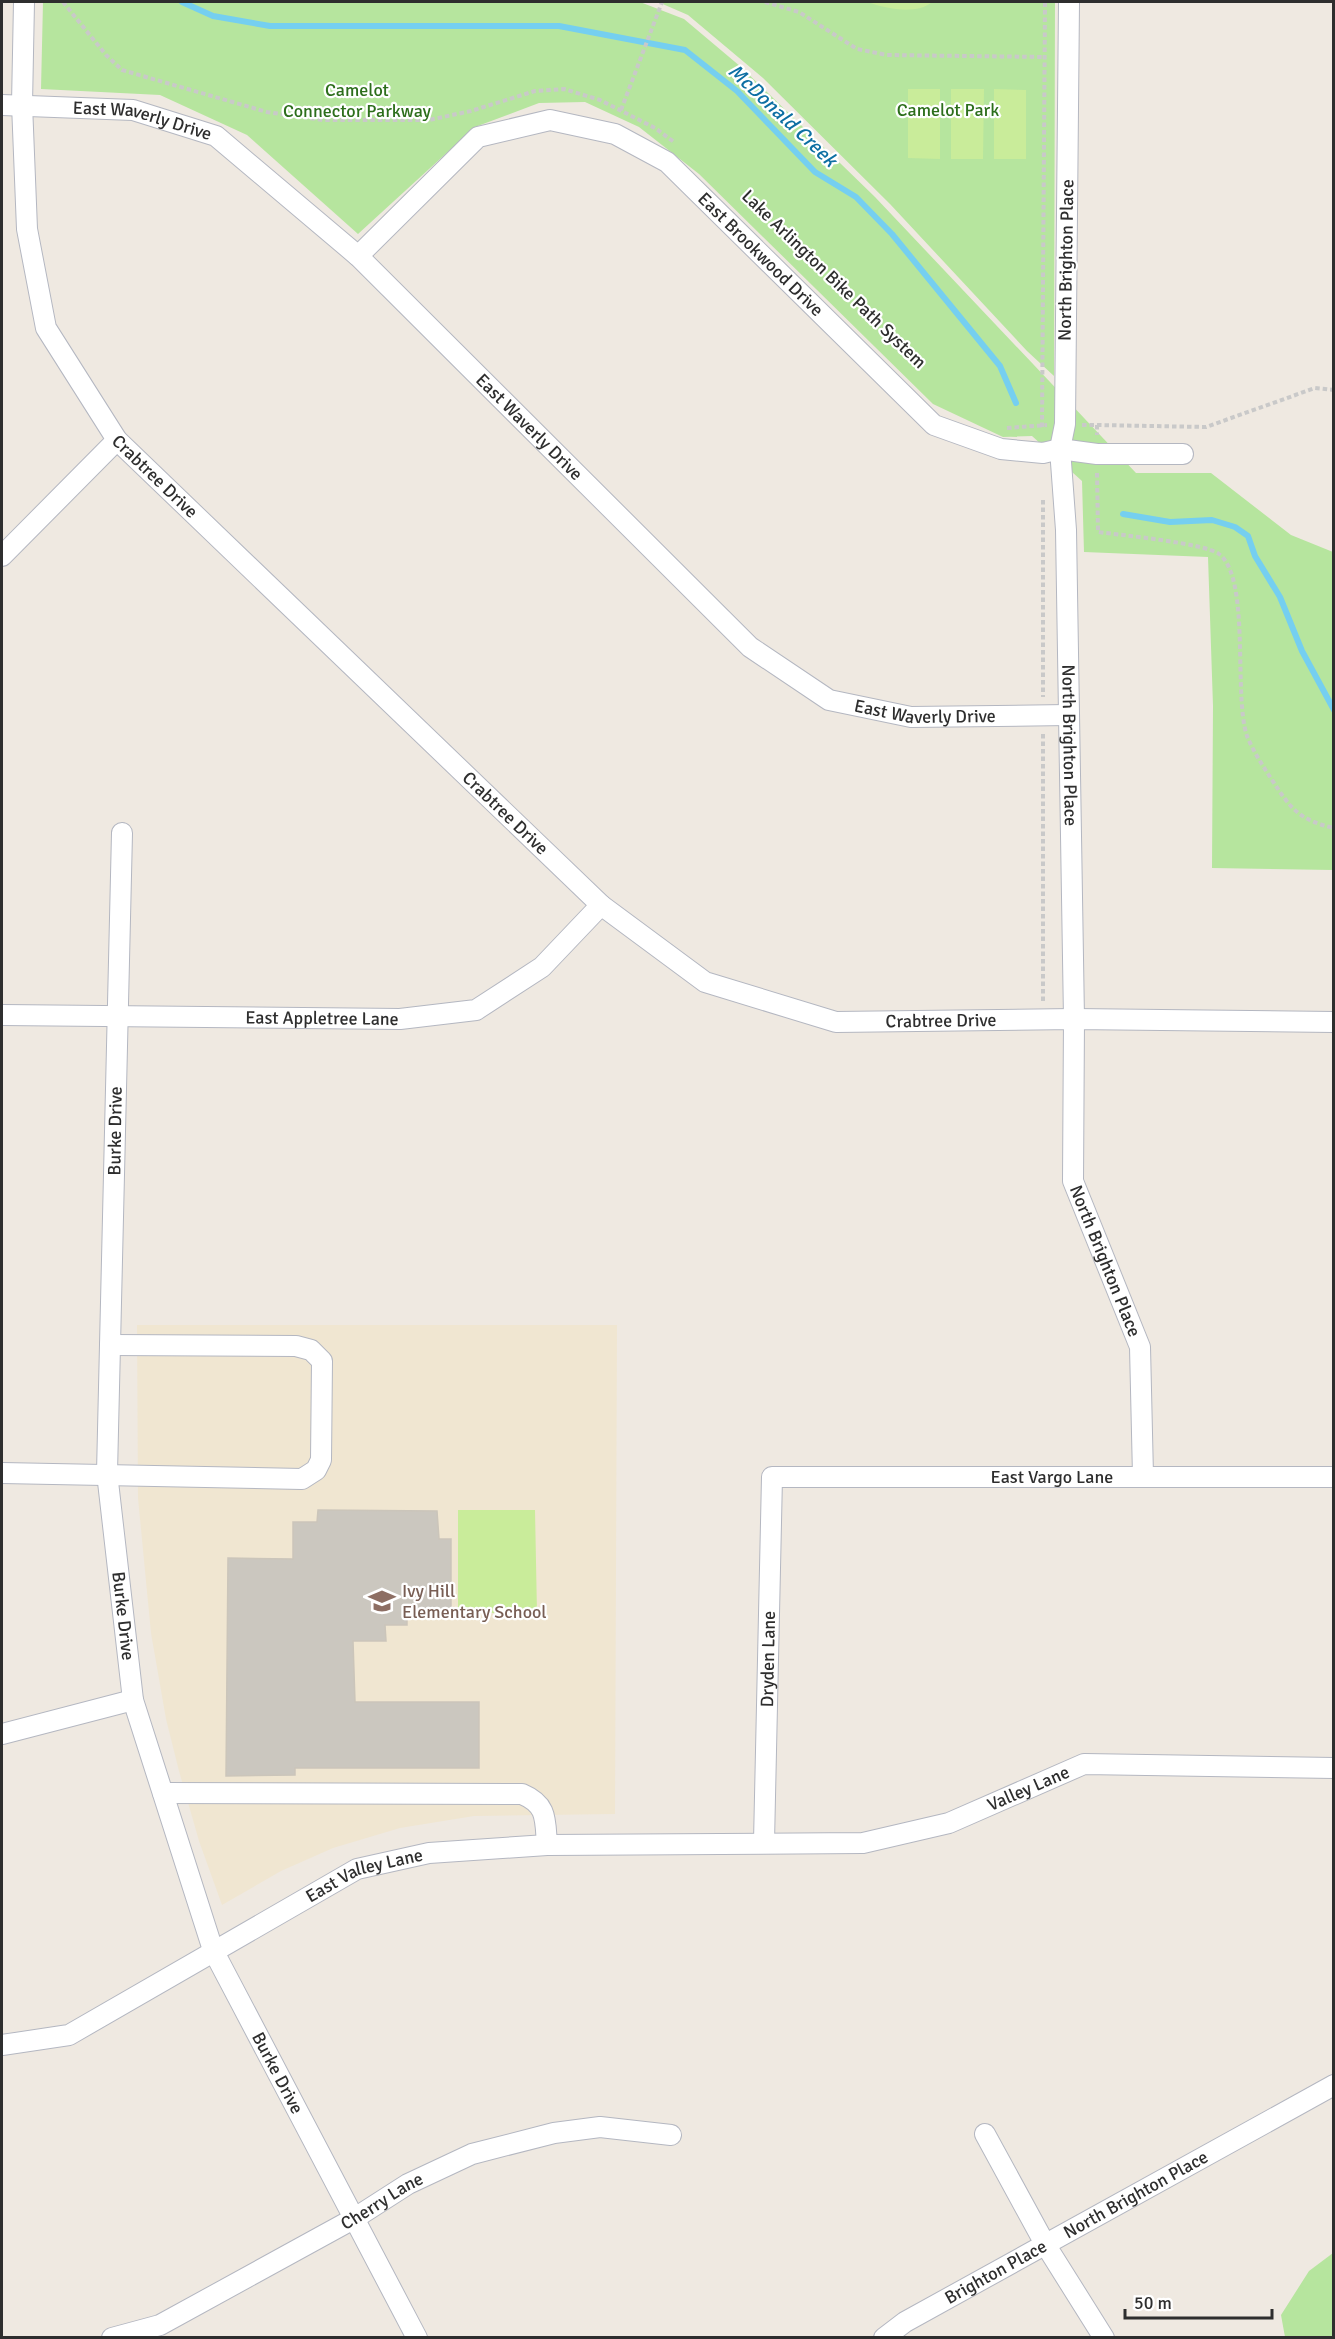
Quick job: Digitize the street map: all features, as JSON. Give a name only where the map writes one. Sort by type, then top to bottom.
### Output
[{"type":"street","name":"Crabtree Drive","points":[[24,2],[22,104],[27,229],[46,328],[117,440],[601,905],[705,982],[836,1022],[1074,1019],[1334,1022]]},
{"type":"street","name":"North Brighton Place","points":[[1069,2],[1065,424],[1051,451],[1066,530],[1074,1019],[1072,1181],[1140,1347],[1143,1476]]},
{"type":"street","name":"East Waverly Drive","points":[[2,105],[133,110],[216,136],[358,256],[750,647],[829,700],[911,717],[1068,715]]},
{"type":"street","name":"East Brookwood Drive","points":[[358,256],[478,137],[550,120],[615,134],[667,162],[934,425],[1001,449],[1097,454],[1183,454]]},
{"type":"street","points":[[2,556],[117,440]]},
{"type":"street","name":"Burke Drive","points":[[122,833],[107,1473],[133,1700],[213,1950],[417,2337]]},
{"type":"street","name":"East Appletree Lane","points":[[2,1015],[400,1018],[476,1010],[542,966],[601,905]]},
{"type":"street","points":[[2,1473],[107,1473],[302,1479],[316,1470],[321,1460],[322,1361],[311,1350],[288,1346],[110,1345]]},
{"type":"street","name":"East Vargo Lane","points":[[772,1477],[1334,1476]]},
{"type":"street","name":"Dryden Lane","points":[[764,1842],[772,1477]]},
{"type":"street","points":[[2,1734],[133,1700]]},
{"type":"street","name":"Valley Lane","points":[[764,1842],[863,1842],[948,1822],[1084,1764],[1334,1768]]},
{"type":"street","points":[[163,1793],[522,1794],[535,1800],[541,1807],[547,1845]]},
{"type":"street","name":"East Valley Lane","points":[[2,2045],[69,2035],[357,1869],[429,1853],[547,1845],[764,1842]]},
{"type":"street","name":"North Brighton Place","points":[[985,2134],[1045,2244],[1334,2085]]},
{"type":"street","name":"Cherry Lane","points":[[112,2337],[160,2325],[355,2218],[408,2184],[472,2154],[515,2142],[600,2127],[672,2135]]},
{"type":"street","name":"Brighton Place","points":[[884,2337],[905,2322],[1045,2244],[1104,2337]]},
{"type":"path","points":[[63,2],[106,55],[122,70],[267,112],[323,120],[429,120],[471,111],[535,91],[564,89],[600,100],[621,110],[655,128],[681,148]]},
{"type":"path","points":[[621,110],[662,2]]},
{"type":"path","points":[[765,2],[799,12],[857,49],[887,56],[1044,57]]},
{"type":"path","points":[[1045,2],[1042,425],[1051,451]]},
{"type":"path","points":[[997,428],[1065,424],[1206,427],[1315,388],[1334,390]]},
{"type":"path","points":[[1097,425],[1098,532],[1188,545],[1218,553],[1229,567],[1238,596],[1243,712],[1247,736],[1289,807],[1309,822],[1334,828]]},
{"type":"path","points":[[1042,489],[1042,1020]]},
{"type":"shaded area","name":"Ivy Hill Elementary School","points":[[137,1325],[617,1325],[615,1814],[474,1816],[400,1828],[333,1848],[281,1871],[222,1905],[199,1841],[179,1771],[166,1719],[151,1633],[138,1498]]},
{"type":"green space","name":"Camelot Connector Parkway","points":[[43,2],[640,2],[684,19],[741,67],[875,197],[1136,473],[1211,473],[1291,535],[1333,552],[1333,870],[1212,868],[1213,706],[1208,557],[1084,552],[1082,481],[1032,436],[1003,437],[933,404],[699,174],[639,127],[585,102],[539,103],[475,127],[358,234],[247,135],[160,95],[41,89]]},
{"type":"green space","name":"Camelot Park","points":[[658,2],[1055,2],[1054,376],[1027,351],[890,204],[763,78],[688,15]]},
{"type":"green space","points":[[868,2],[932,2],[926,6],[901,10]]},
{"type":"green space","points":[[908,89],[940,89],[940,159],[908,158]]},
{"type":"green space","points":[[951,89],[984,89],[983,159],[951,159]]},
{"type":"green space","points":[[994,89],[1026,90],[1026,159],[994,159]]},
{"type":"green space","points":[[458,1510],[535,1510],[537,1613],[458,1613]]},
{"type":"green space","points":[[1333,2253],[1333,2337],[1285,2337],[1281,2315],[1309,2271]]},
{"type":"building","points":[[318,1510],[437,1511],[439,1539],[451,1539],[451,1613],[407,1613],[407,1625],[385,1625],[386,1641],[353,1641],[355,1702],[479,1702],[479,1768],[295,1768],[295,1775],[226,1776],[228,1558],[293,1559],[293,1522],[317,1522]]},
{"type":"waterway","name":"McDonald Creek","points":[[182,2],[213,16],[270,26],[559,26],[685,50],[737,91],[815,172],[856,197],[892,234],[1000,366],[1016,403]]},
{"type":"waterway","name":"McDonald Creek","points":[[1123,514],[1170,522],[1212,520],[1235,527],[1248,536],[1255,556],[1280,597],[1302,651],[1334,710]]},
{"type":"place","name":"Ivy Hill Elementary School","points":[[382,1601]]}]
